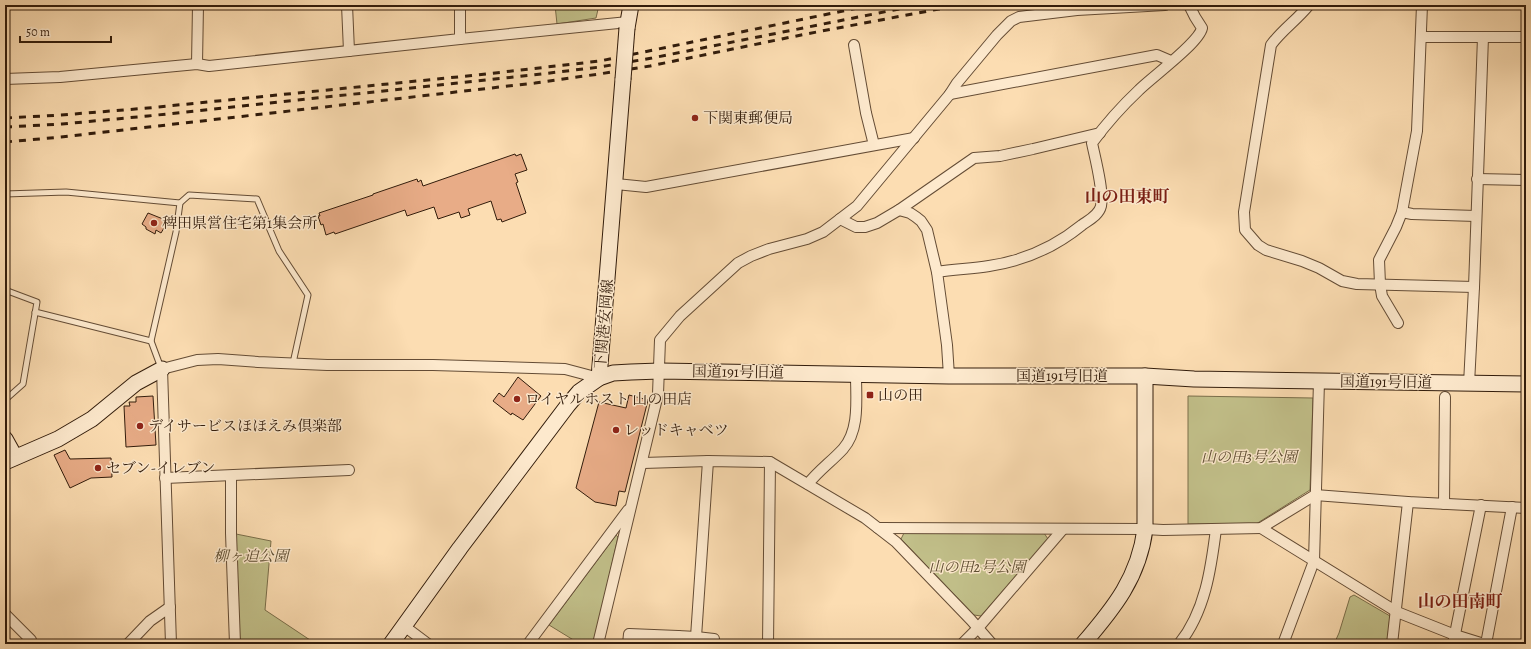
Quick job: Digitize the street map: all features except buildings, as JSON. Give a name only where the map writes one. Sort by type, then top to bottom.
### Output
[{"type":"street","points":[[197,64],[198,5]]},
{"type":"street","points":[[347,5],[349,51]]},
{"type":"street","points":[[460,5],[460,39]]},
{"type":"street","name":"下関港安岡線","points":[[391,644],[460,548],[568,405],[580,392],[599,378],[616,184],[623,80],[631,5]]},
{"type":"street","points":[[598,644],[630,507],[643,463],[658,394],[660,340],[680,316],[738,263],[769,249],[807,239],[823,232],[857,206],[950,94],[957,83],[1011,21],[1027,15],[1077,8],[1165,5]]},
{"type":"street","points":[[937,272],[988,266],[1034,254],[1066,237],[1096,215],[1100,210],[1101,204],[1098,164],[1092,143],[1134,94],[1201,32],[1202,28],[1188,5]]},
{"type":"street","points":[[1309,5],[1271,45],[1244,212],[1245,230],[1258,245],[1266,250],[1302,261],[1319,268],[1342,281],[1357,284],[1474,287]]},
{"type":"street","points":[[1398,323],[1382,296],[1379,260],[1402,212],[1417,131],[1422,5]]},
{"type":"street","points":[[5,79],[60,77],[197,64],[216,65],[460,39],[628,25]]},
{"type":"street","points":[[1421,37],[1526,37]]},
{"type":"street","points":[[1469,384],[1483,37]]},
{"type":"street","points":[[854,45],[866,113],[874,145]]},
{"type":"street","points":[[950,94],[1157,55],[1171,61]]},
{"type":"street","points":[[840,219],[856,228],[877,223],[974,158],[1000,156],[1100,133]]},
{"type":"street","points":[[616,184],[646,187],[914,138]]},
{"type":"street","points":[[1477,179],[1526,180]]},
{"type":"street","points":[[898,210],[910,213],[922,221],[927,230],[937,272],[947,345],[948,376]]},
{"type":"street","points":[[1402,212],[1412,214],[1476,216]]},
{"type":"street","points":[[5,440],[10,459],[58,439],[92,419],[136,383],[162,368],[197,360],[218,359],[293,363],[565,369],[599,378]]},
{"type":"street","points":[[162,368],[171,644]]},
{"type":"street","name":"国道191号旧道","points":[[599,378],[613,373],[660,371],[948,376],[1145,376],[1194,379],[1526,384]]},
{"type":"street","points":[[808,484],[850,440],[855,424],[856,375]]},
{"type":"street","points":[[1083,644],[1108,615],[1128,584],[1143,546],[1145,529],[1145,376]]},
{"type":"street","points":[[1283,644],[1314,561],[1319,381]]},
{"type":"street","points":[[1444,504],[1446,397]]},
{"type":"street","points":[[643,463],[708,461],[770,462],[878,528],[896,542],[992,644]]},
{"type":"street","points":[[696,637],[708,461]]},
{"type":"street","points":[[768,644],[770,462]]},
{"type":"street","points":[[165,478],[349,470]]},
{"type":"street","points":[[231,476],[231,534],[235,644]]},
{"type":"street","points":[[878,528],[1163,530],[1261,528],[1315,495],[1408,502],[1526,508]]},
{"type":"street","points":[[1392,644],[1397,612],[1408,502]]},
{"type":"street","points":[[1454,639],[1481,505]]},
{"type":"street","points":[[528,644],[630,507]]},
{"type":"street","points":[[1261,528],[1397,612],[1454,639],[1485,644],[1512,507]]},
{"type":"street","points":[[962,644],[978,628],[1063,529]]},
{"type":"street","points":[[1179,644],[1200,606],[1209,574],[1216,529]]},
{"type":"street","points":[[128,644],[150,621],[170,607]]},
{"type":"street","points":[[5,614],[31,640],[31,644]]},
{"type":"street","points":[[404,626],[428,644]]},
{"type":"street","points":[[628,644],[629,634],[678,640],[696,637],[714,639],[714,644]]},
{"type":"lane","points":[[5,194],[66,192],[180,202],[189,195],[257,199],[279,251],[308,295],[293,363]]},
{"type":"lane","points":[[162,368],[151,341],[176,232],[180,202]]},
{"type":"lane","points":[[5,290],[36,302],[23,384],[5,400]]},
{"type":"lane","points":[[35,312],[151,341]]},
{"type":"green space","points":[[555,5],[599,5],[596,18],[557,24]]},
{"type":"green space","name":"山の田3号公園","points":[[1188,396],[1313,398],[1310,490],[1256,524],[1188,524]]},
{"type":"green space","name":"柳ヶ迫公園","points":[[231,533],[271,541],[265,610],[316,644],[235,644]]},
{"type":"green space","name":"山の田2号公園","points":[[904,533],[1044,533],[1048,539],[981,616],[974,615],[901,539]]},
{"type":"green space","points":[[616,535],[618,537],[594,644],[580,644],[549,625]]},
{"type":"green space","points":[[1354,595],[1390,616],[1387,644],[1334,644],[1350,597]]},
{"type":"railway","points":[[5,118],[148,108],[477,75],[600,61],[872,5]]},
{"type":"railway","points":[[5,127],[62,124],[148,116],[600,67],[919,5]]},
{"type":"railway","points":[[5,142],[61,137],[535,83],[599,74],[650,66],[806,34],[939,9],[976,5]]},
{"type":"place","name":"下関東郵便局","points":[[695,118]]},
{"type":"place","name":"稗田県営住宅第1集会所","points":[[154,223]]},
{"type":"place","name":"山の田","points":[[870,395]]},
{"type":"place","name":"ロイヤルホスト 山の田店","points":[[517,399]]},
{"type":"place","name":"デイサービスほほえみ倶楽部","points":[[140,426]]},
{"type":"place","name":"レッドキャベツ","points":[[616,430]]},
{"type":"place","name":"セブン-イレブン","points":[[98,468]]},
{"type":"district","name":"山の田東町","points":[[1127,196]]},
{"type":"district","name":"山の田南町","points":[[1460,601]]}]
